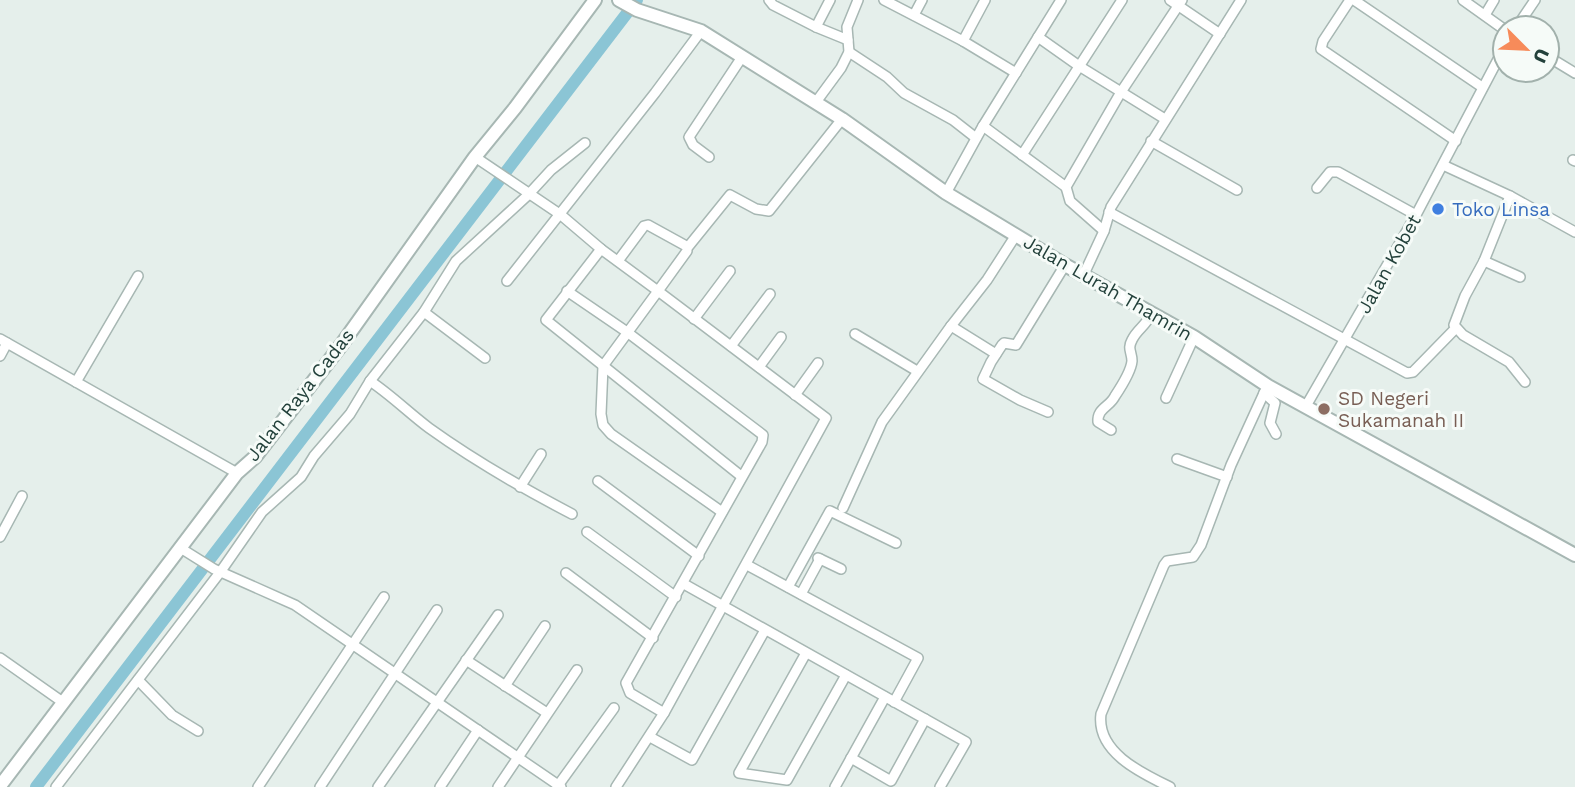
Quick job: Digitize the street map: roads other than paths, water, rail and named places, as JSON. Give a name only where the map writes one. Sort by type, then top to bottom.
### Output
[{"type":"street","name":"Jalan Raya Cadas","points":[[0,786],[161,572],[188,552],[237,473],[255,457],[342,344],[480,160],[595,0]]},
{"type":"street","name":"Jalan Lurah Thamrin","points":[[619,0],[642,12],[701,31],[842,119],[946,193],[1065,265],[1194,337],[1266,389],[1306,405],[1575,555]]},
{"type":"street","points":[[769,0],[773,5],[816,27],[848,40]]},
{"type":"street","points":[[816,27],[830,0]]},
{"type":"street","points":[[816,102],[841,68],[849,52],[847,27],[858,0]]},
{"type":"street","points":[[884,0],[963,41],[1016,73]]},
{"type":"street","points":[[914,15],[922,0]]},
{"type":"street","points":[[963,41],[985,0]]},
{"type":"street","points":[[946,193],[983,126],[1061,0]]},
{"type":"street","points":[[1022,155],[1122,0]]},
{"type":"street","points":[[1084,274],[1104,231],[1109,212],[1241,0]]},
{"type":"street","points":[[1455,141],[1321,49],[1323,41],[1352,0],[1482,87]]},
{"type":"street","points":[[1463,0],[1491,20]]},
{"type":"street","points":[[1485,15],[1494,0]]},
{"type":"street","points":[[1066,187],[1177,2],[1220,34]]},
{"type":"street","points":[[507,281],[561,215],[701,31]]},
{"type":"street","points":[[1038,37],[1079,66],[1166,118]]},
{"type":"street","points":[[849,52],[887,77],[904,93],[953,120],[976,138]]},
{"type":"street","points":[[709,157],[693,145],[689,137],[742,57]]},
{"type":"street","name":"Jalan Kobet","points":[[1306,405],[1416,215],[1491,71]]},
{"type":"street","points":[[618,261],[649,225],[683,246],[690,246],[730,195],[756,209],[769,211],[842,119]]},
{"type":"street","points":[[983,126],[1066,187],[1070,201],[1104,231]]},
{"type":"street","points":[[1151,141],[1237,190]]},
{"type":"street","points":[[56,787],[262,512],[301,477],[314,456],[349,414],[370,381],[425,312],[441,283],[463,254],[528,195],[551,170],[585,143]]},
{"type":"street","points":[[480,160],[561,215],[601,249],[826,418],[664,713],[616,787]]},
{"type":"street","points":[[1443,165],[1510,196],[1575,232]]},
{"type":"street","points":[[1317,188],[1330,172],[1338,172],[1416,215]]},
{"type":"street","points":[[1109,212],[1411,374],[1455,328],[1457,312],[1484,261],[1510,196]]},
{"type":"street","points":[[843,508],[881,422],[987,280],[1016,235]]},
{"type":"street","points":[[601,249],[546,320],[741,476]]},
{"type":"street","points":[[687,251],[603,366],[601,414],[603,425],[611,434],[722,512]]},
{"type":"street","points":[[1484,261],[1520,277]]},
{"type":"street","points":[[1048,412],[985,382],[984,376],[1004,343],[1016,345],[1065,265]]},
{"type":"street","points":[[694,319],[730,271]]},
{"type":"street","points":[[76,382],[138,276]]},
{"type":"street","points":[[567,291],[627,332],[763,435],[762,442],[684,584],[626,683],[630,693],[664,713]]},
{"type":"street","points":[[731,346],[770,294]]},
{"type":"street","points":[[425,312],[485,358]]},
{"type":"street","points":[[1111,430],[1098,422],[1098,415],[1102,408],[1111,404],[1125,379],[1132,362],[1128,349],[1131,340],[1146,326],[1151,314]]},
{"type":"street","points":[[951,326],[996,354]]},
{"type":"street","points":[[1455,328],[1509,362],[1525,382]]},
{"type":"street","points":[[855,334],[917,371]]},
{"type":"street","points":[[759,368],[782,337]]},
{"type":"street","points":[[1166,398],[1194,337]]},
{"type":"street","points":[[0,356],[4,341],[237,473]]},
{"type":"street","points":[[795,395],[818,363]]},
{"type":"street","points":[[370,381],[389,393],[426,426],[520,487],[572,514]]},
{"type":"street","points":[[1266,389],[1275,402],[1270,420],[1276,434]]},
{"type":"street","points":[[1170,787],[1137,771],[1124,761],[1103,736],[1099,726],[1101,714],[1164,565],[1167,561],[1193,557],[1197,552],[1266,389]]},
{"type":"street","points":[[520,487],[541,453]]},
{"type":"street","points":[[1177,459],[1227,477]]},
{"type":"street","points":[[598,481],[699,556]]},
{"type":"street","points":[[0,537],[22,496]]},
{"type":"street","points":[[788,587],[830,511],[896,543]]},
{"type":"street","points":[[587,532],[676,597]]},
{"type":"street","points":[[188,552],[217,570],[288,600],[559,786],[614,708]]},
{"type":"street","points":[[808,553],[841,569]]},
{"type":"street","points":[[801,594],[820,559]]},
{"type":"street","points":[[747,565],[918,658],[851,758],[835,787]]},
{"type":"street","points":[[566,573],[653,638]]},
{"type":"street","points":[[684,584],[965,742],[940,787]]},
{"type":"street","points":[[258,787],[384,597]]},
{"type":"street","points":[[320,787],[438,610]]},
{"type":"street","points":[[378,787],[498,615]]},
{"type":"street","points":[[505,686],[545,626]]},
{"type":"street","points":[[650,737],[692,760],[765,630]]},
{"type":"street","points":[[806,653],[739,773],[787,780],[846,675]]},
{"type":"street","points":[[0,658],[64,703]]},
{"type":"street","points":[[466,660],[547,713]]},
{"type":"street","points":[[498,787],[577,670]]},
{"type":"street","points":[[138,680],[172,715],[198,731]]},
{"type":"street","points":[[851,758],[891,781],[925,719]]},
{"type":"street","points":[[440,787],[478,730]]},
{"type":"waterway","points":[[36,787],[637,0]]},
{"type":"place","name":"Toko Linsa","points":[[1438,209]]},
{"type":"place","name":"SD Negeri Sukamanah II","points":[[1324,409]]}]
